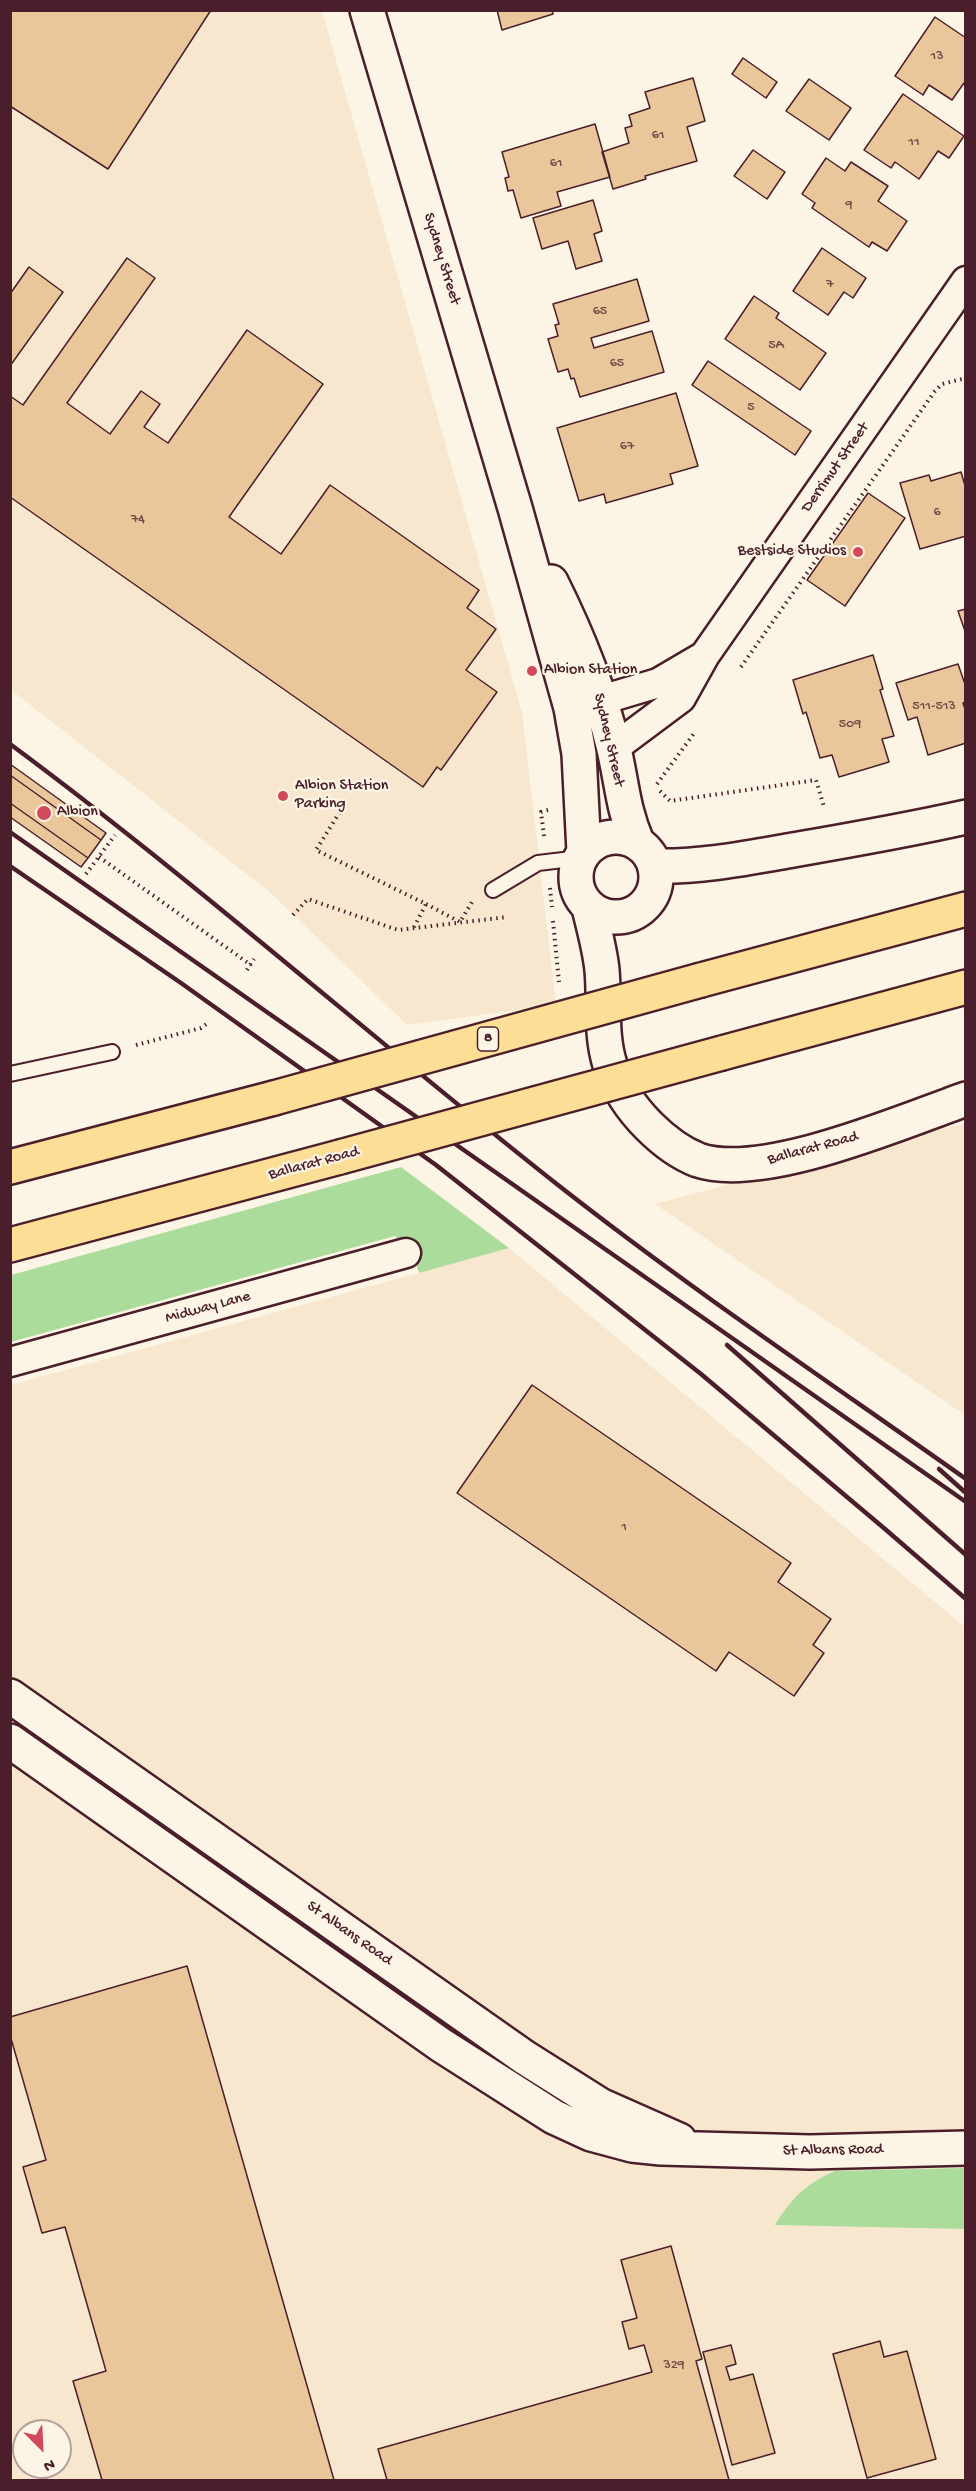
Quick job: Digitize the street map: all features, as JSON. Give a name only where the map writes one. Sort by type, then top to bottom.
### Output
[{"type":"highway","name":"8","points":[[10,1167],[274,1098],[966,909]]},
{"type":"highway","name":"Ballarat Road","points":[[10,1245],[966,987]]},
{"type":"street","name":"Sydney Street","points":[[368,10],[515,507],[586,705],[614,748],[627,818],[646,854]]},
{"type":"street","name":"Derrimut Street","points":[[614,748],[681,698],[705,655],[956,311],[966,280]]},
{"type":"street","name":"Derrimut Street","points":[[586,705],[658,682],[705,655]]},
{"type":"street","name":"Sydney Street","points":[[582,855],[580,763],[586,705]]},
{"type":"street","points":[[646,854],[657,877],[650,899],[633,914],[610,917],[599,914],[590,908],[577,890],[577,868],[582,855],[603,838],[627,838],[646,854],[684,867],[715,864],[892,833],[966,817]]},
{"type":"street","name":"Ballarat Road","points":[[590,908],[602,970],[604,1043],[611,1067],[624,1095],[638,1115],[677,1149],[698,1160],[729,1165],[766,1163],[867,1134],[966,1099]]},
{"type":"street","name":"Midway Lane","points":[[10,1362],[406,1253]]},
{"type":"street","name":"St Albans Road","points":[[10,1696],[522,2055],[600,2105],[700,2149]]},
{"type":"street","name":"St Albans Road","points":[[10,1741],[441,2044],[554,2117],[591,2133],[614,2141],[662,2148],[810,2152],[966,2148]]},
{"type":"street","points":[[120,1818],[144,1790]]},
{"type":"street","points":[[502,2084],[522,2055]]},
{"type":"lane","points":[[493,890],[538,863],[582,855]]},
{"type":"lane","points":[[10,1074],[112,1052]]},
{"type":"path","points":[[735,674],[935,391],[942,384],[966,378]]},
{"type":"path","points":[[641,728],[656,786],[662,796],[670,801],[816,780],[823,808],[835,806]]},
{"type":"path","points":[[656,786],[696,730]]},
{"type":"path","points":[[343,807],[316,849],[460,922]]},
{"type":"path","points":[[542,812],[560,990]]},
{"type":"path","points":[[86,874],[115,835]]},
{"type":"path","points":[[99,856],[251,965]]},
{"type":"path","points":[[293,915],[308,899],[398,930],[507,917]]},
{"type":"path","points":[[414,928],[426,904]]},
{"type":"path","points":[[247,970],[254,959]]},
{"type":"path","points":[[112,1052],[201,1028],[208,1023]]},
{"type":"shaded area","points":[[10,11],[322,11],[522,712],[556,1005],[407,1025],[272,894],[11,690]]},
{"type":"shaded area","points":[[965,1123],[965,1415],[655,1204]]},
{"type":"shaded area","points":[[509,1248],[965,1627],[965,2480],[11,2480],[11,1385]]},
{"type":"green space","points":[[401,1167],[509,1248],[419,1273],[413,1255],[395,1236],[11,1342],[11,1275]]},
{"type":"green space","points":[[965,2168],[965,2229],[775,2225],[800,2193],[815,2181],[835,2171]]},
{"type":"building","points":[[10,10],[211,10],[108,169],[10,106]]},
{"type":"building","points":[[497,10],[552,10],[553,14],[502,30]]},
{"type":"building","points":[[935,17],[966,38],[966,84],[964,83],[952,100],[929,85],[923,95],[895,76]]},
{"type":"building","points":[[743,58],[777,82],[766,98],[732,74]]},
{"type":"building","points":[[693,78],[705,121],[687,127],[697,161],[645,176],[646,179],[613,189],[602,152],[629,143],[625,128],[632,126],[629,115],[650,108],[645,92]]},
{"type":"building","points":[[809,79],[851,108],[829,140],[786,111]]},
{"type":"building","points":[[903,94],[964,136],[949,158],[938,151],[919,179],[895,162],[891,168],[864,150]]},
{"type":"building","points":[[595,124],[610,177],[557,192],[561,206],[521,218],[513,190],[508,191],[505,178],[509,177],[502,152]]},
{"type":"building","points":[[753,150],[785,172],[767,199],[734,176]]},
{"type":"building","points":[[826,158],[845,171],[851,162],[888,186],[878,201],[907,221],[887,251],[872,242],[869,247],[812,208],[815,203],[802,194]]},
{"type":"building","points":[[593,200],[602,231],[594,234],[602,261],[576,269],[568,241],[542,249],[533,218]]},
{"type":"building","points":[[822,248],[866,278],[853,298],[844,292],[828,315],[793,291]]},
{"type":"building","points":[[127,258],[155,278],[67,403],[110,434],[141,391],[160,404],[144,427],[168,443],[247,330],[323,384],[229,517],[281,554],[330,485],[479,590],[467,608],[496,629],[466,670],[497,692],[441,770],[437,767],[423,787],[10,497],[10,396],[23,405]]},
{"type":"building","points":[[29,267],[63,292],[10,366],[10,294]]},
{"type":"building","points":[[637,279],[649,321],[591,338],[594,348],[652,331],[664,372],[580,397],[574,378],[571,379],[568,369],[558,372],[548,339],[558,336],[555,325],[559,324],[553,304]]},
{"type":"building","points":[[754,296],[779,313],[776,318],[826,353],[800,390],[725,339]]},
{"type":"building","points":[[708,361],[811,431],[795,455],[692,385]]},
{"type":"building","points":[[676,393],[698,466],[670,474],[673,484],[606,503],[604,494],[579,501],[557,428]]},
{"type":"building","points":[[961,472],[966,489],[966,536],[920,549],[900,483],[929,475],[931,481]]},
{"type":"building","points":[[868,493],[905,518],[845,606],[807,580]]},
{"type":"building","points":[[966,609],[966,634],[958,611]]},
{"type":"building","points":[[873,655],[883,689],[880,690],[894,736],[882,739],[889,762],[839,777],[832,755],[820,758],[806,712],[803,714],[793,680]]},
{"type":"building","points":[[958,664],[966,687],[966,702],[963,703],[966,712],[966,743],[928,755],[917,717],[908,720],[896,683]]},
{"type":"building","points":[[10,764],[106,833],[101,840],[10,775]]},
{"type":"building","name":"Albion","points":[[10,775],[101,840],[88,858],[10,803]]},
{"type":"building","points":[[10,803],[88,858],[81,867],[10,817]]},
{"type":"building","points":[[532,1385],[791,1563],[778,1582],[831,1619],[813,1645],[824,1653],[794,1696],[729,1652],[716,1671],[457,1493]]},
{"type":"building","points":[[187,1966],[334,2480],[102,2480],[73,2381],[106,2371],[65,2227],[42,2233],[23,2167],[46,2160],[10,2035],[10,2017]]},
{"type":"building","points":[[671,2246],[702,2359],[696,2361],[729,2480],[387,2480],[378,2449],[652,2372],[644,2345],[629,2349],[622,2322],[637,2318],[621,2260]]},
{"type":"building","points":[[880,2341],[884,2357],[907,2351],[936,2459],[867,2478],[833,2354]]},
{"type":"building","points":[[731,2345],[736,2364],[726,2367],[730,2380],[753,2374],[775,2453],[732,2465],[703,2352]]},
{"type":"railway","points":[[10,744],[218,907],[558,1185],[709,1298],[966,1479]]},
{"type":"railway","points":[[10,832],[966,1502]]},
{"type":"railway","points":[[10,866],[181,983],[436,1165],[701,1374],[966,1599]]},
{"type":"railway","points":[[727,1345],[966,1555]]},
{"type":"railway","points":[[939,1469],[966,1493]]},
{"type":"place","name":"Bestside Studios","points":[[858,552]]},
{"type":"place","name":"Albion Station","points":[[532,671]]},
{"type":"place","name":"Albion Station Parking","points":[[283,796]]},
{"type":"place","name":"Albion","points":[[44,813]]}]
